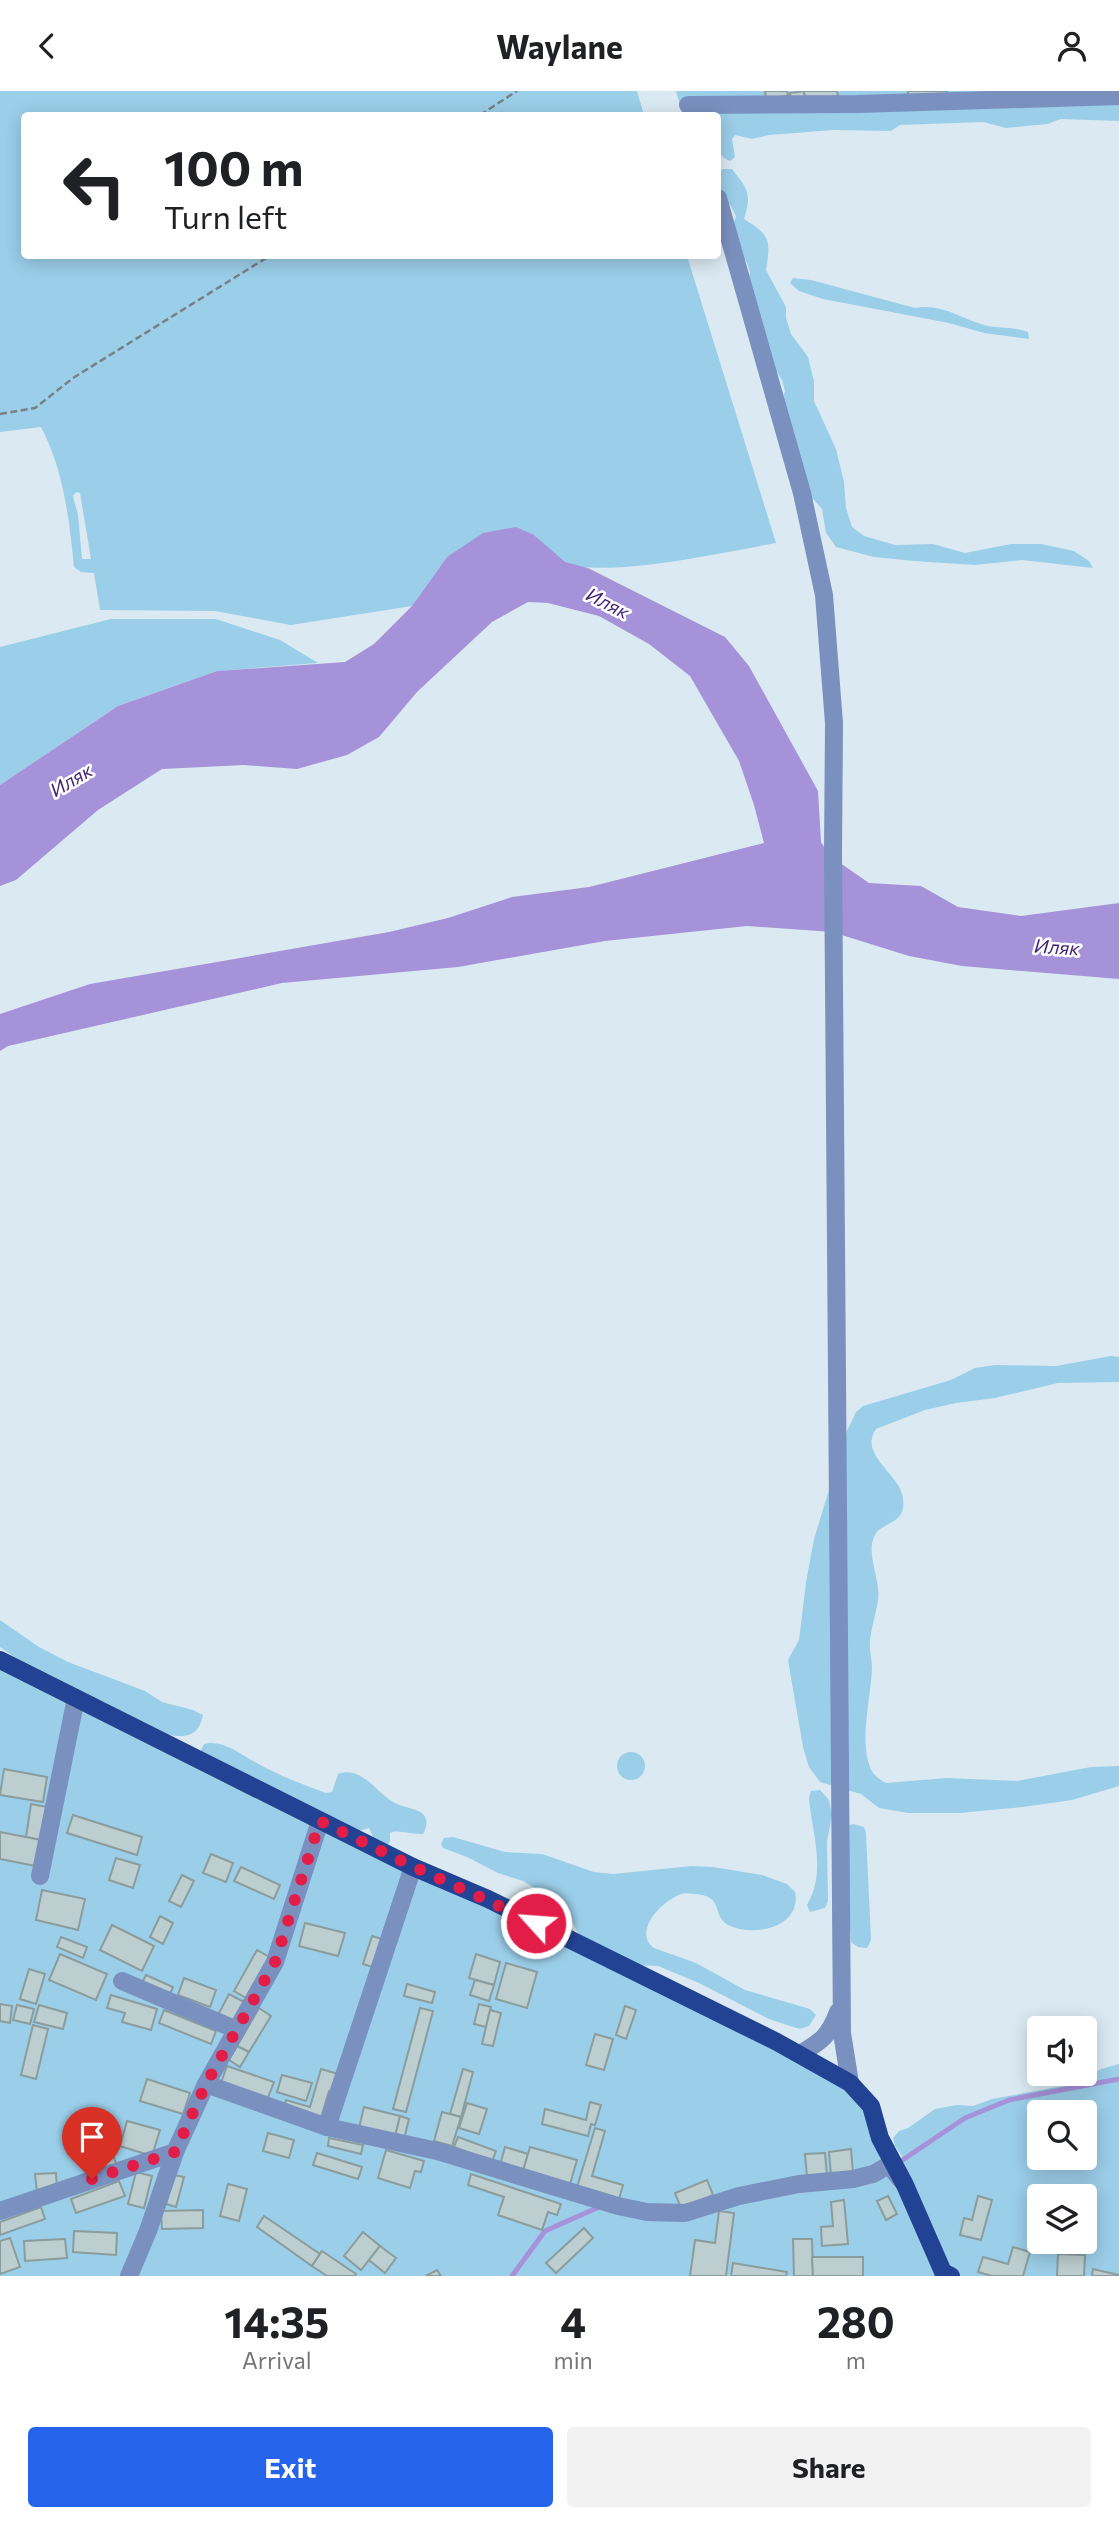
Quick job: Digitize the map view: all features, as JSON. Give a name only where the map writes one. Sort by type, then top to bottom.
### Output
[{"type":"main road","points":[[0,1660],[320,1821],[414,1867],[488,1899],[800,2054],[850,2083],[871,2106],[880,2138],[905,2185],[944,2275]]},
{"type":"street","points":[[688,104],[858,104],[1119,96]]},
{"type":"street","points":[[721,209],[802,493],[824,595],[834,723],[834,1065],[842,1999],[844,2059],[850,2083]]},
{"type":"street","points":[[40,1876],[76,1698]]},
{"type":"street","points":[[129,2276],[148,2231],[175,2152],[206,2084],[275,1962],[320,1821]]},
{"type":"street","points":[[327,2127],[414,1867]]},
{"type":"street","points":[[122,1980],[237,2030]]},
{"type":"street","points":[[800,2054],[820,2042],[831,2030],[842,1999]]},
{"type":"street","points":[[206,2084],[327,2127],[437,2151],[599,2201],[647,2212],[685,2213],[739,2196],[863,2176],[889,2165],[905,2185]]},
{"type":"street","points":[[0,2211],[175,2152]]},
{"type":"path","points":[[485,112],[517,91]]},
{"type":"path","points":[[0,414],[35,408],[73,378],[265,259]]},
{"type":"shaded area","points":[[0,91],[637,91],[643,112],[21,112],[21,259],[688,259],[776,543],[668,562],[609,568],[566,563],[534,535],[447,557],[412,606],[291,625],[215,611],[100,610],[94,573],[81,572],[74,567],[60,478],[41,427],[0,432]],"holes":[[[76,492],[80,493],[91,559],[82,559],[78,515],[73,496]]]},
{"type":"shaded area","points":[[676,91],[1119,91],[1119,121],[1061,119],[1047,124],[1006,128],[983,122],[900,125],[891,131],[833,130],[752,139],[735,135],[732,139],[735,157],[730,161],[721,155],[721,112],[682,112]]},
{"type":"shaded area","points":[[722,169],[732,169],[742,182],[748,197],[744,219],[767,239],[766,270],[786,307],[791,334],[808,357],[814,381],[814,401],[836,449],[852,527],[864,536],[895,545],[933,544],[965,553],[1011,544],[1041,544],[1074,551],[1089,561],[1093,568],[1022,560],[975,565],[914,561],[874,557],[836,547],[826,533],[822,509],[808,493],[782,402],[785,391],[782,380],[769,360],[747,298],[750,272],[732,241],[732,227],[736,217],[721,192]]},
{"type":"shaded area","points":[[793,278],[811,280],[915,308],[942,309],[984,325],[1028,332],[1029,339],[984,333],[949,323],[823,299],[799,291],[790,283]]},
{"type":"shaded area","points":[[111,619],[216,619],[280,640],[318,663],[217,671],[118,706],[0,785],[0,647]]},
{"type":"shaded area","points":[[1111,1356],[1119,1357],[1119,1382],[1058,1383],[995,1398],[925,1410],[876,1429],[872,1447],[900,1489],[903,1507],[897,1518],[877,1532],[872,1544],[878,1592],[870,1642],[872,1668],[866,1742],[871,1770],[886,1783],[947,1778],[1017,1781],[1091,1767],[1119,1766],[1119,1786],[1072,1800],[1023,1807],[960,1813],[908,1813],[879,1808],[861,1794],[820,1782],[809,1767],[803,1747],[788,1660],[799,1640],[814,1539],[847,1431],[856,1412],[863,1406],[951,1380],[975,1368],[995,1365],[1056,1366]]},
{"type":"shaded area","points":[[0,1620],[39,1647],[68,1662],[145,1691],[162,1702],[203,1715],[199,1727],[183,1736],[163,1733],[104,1702],[47,1678],[0,1647]]},
{"type":"shaded area","points":[[0,1662],[850,2083],[895,2165],[904,2159],[893,2138],[899,2131],[908,2128],[935,2109],[957,2105],[973,2106],[992,2099],[1062,2086],[1097,2086],[1097,2071],[1119,2064],[1119,2276],[0,2276]]},
{"type":"shaded area","points":[[204,1744],[228,1747],[272,1771],[326,1793],[332,1792],[338,1774],[354,1773],[393,1802],[423,1814],[425,1830],[423,1834],[390,1833],[390,1842],[385,1847],[374,1839],[369,1828],[358,1831],[202,1757]]},
{"type":"shaded area","points":[[631,1752],[641,1756],[645,1766],[641,1776],[631,1780],[621,1776],[617,1766],[621,1756]]},
{"type":"shaded area","points":[[820,1790],[829,1800],[832,1815],[827,1842],[828,1901],[825,1908],[810,1912],[807,1905],[816,1879],[817,1853],[809,1798],[811,1791]]},
{"type":"shaded area","points":[[853,1824],[864,1827],[866,1833],[871,1940],[867,1948],[858,1947],[851,1942],[844,1831],[847,1826]]},
{"type":"shaded area","points":[[453,1837],[505,1852],[542,1854],[594,1872],[613,1874],[692,1866],[713,1867],[762,1875],[787,1884],[795,1892],[795,1904],[791,1914],[774,1926],[750,1930],[728,1925],[711,1899],[685,1893],[660,1908],[648,1924],[646,1933],[654,1948],[696,1963],[745,1990],[810,2009],[816,2015],[809,2026],[800,2029],[769,2019],[699,1983],[658,1966],[630,1965],[604,1953],[577,1932],[567,1909],[560,1903],[523,1881],[498,1873],[443,1848],[441,1844],[444,1838]]},
{"type":"water","name":"Иляк","points":[[516,527],[534,535],[565,562],[588,568],[725,637],[749,666],[818,791],[821,842],[830,856],[869,883],[921,886],[958,907],[1021,916],[1119,903],[1119,979],[962,966],[909,956],[832,932],[747,926],[605,941],[458,967],[282,983],[8,1046],[0,1051],[0,1014],[90,984],[389,932],[448,918],[512,897],[589,887],[764,843],[739,761],[690,676],[649,644],[599,616],[548,603],[528,602],[492,622],[417,692],[379,737],[347,755],[297,769],[244,765],[162,769],[98,810],[16,880],[0,886],[0,785],[118,706],[217,671],[345,662],[374,644],[412,606],[447,557],[483,533]]},
{"type":"building","points":[[765,91],[787,91],[788,96],[766,98]]},
{"type":"building","points":[[804,91],[805,102],[791,104],[790,93]]},
{"type":"building","points":[[804,91],[837,91],[838,96],[805,99]]},
{"type":"building","points":[[908,91],[947,91],[947,95],[908,95]]},
{"type":"building","points":[[4,1769],[47,1777],[43,1802],[0,1795]]},
{"type":"building","points":[[31,1804],[47,1807],[41,1840],[26,1837]]},
{"type":"building","points":[[73,1815],[142,1837],[137,1855],[67,1833]]},
{"type":"building","points":[[0,1832],[41,1840],[36,1866],[0,1859]]},
{"type":"building","points":[[211,1854],[233,1863],[226,1882],[203,1873]]},
{"type":"building","points":[[116,1858],[140,1865],[133,1888],[109,1880]]},
{"type":"building","points":[[241,1867],[280,1885],[274,1899],[234,1881]]},
{"type":"building","points":[[182,1875],[194,1881],[181,1907],[169,1901]]},
{"type":"building","points":[[42,1890],[85,1899],[78,1930],[36,1920]]},
{"type":"building","points":[[160,1916],[173,1923],[163,1944],[150,1937]]},
{"type":"building","points":[[305,1923],[345,1933],[338,1956],[299,1946]]},
{"type":"building","points":[[112,1925],[154,1946],[142,1971],[100,1950]]},
{"type":"building","points":[[372,1936],[385,1940],[376,1968],[363,1964]]},
{"type":"building","points":[[61,1937],[87,1947],[83,1958],[57,1947]]},
{"type":"building","points":[[257,1950],[271,1958],[248,1999],[234,1991]]},
{"type":"building","points":[[60,1954],[107,1974],[96,2000],[49,1980]]},
{"type":"building","points":[[476,1954],[500,1962],[494,1985],[469,1978]]},
{"type":"building","points":[[506,1963],[537,1972],[527,2008],[496,1999]]},
{"type":"building","points":[[29,1969],[45,1974],[36,2004],[20,1999]]},
{"type":"building","points":[[146,1975],[173,1987],[168,1999],[140,1987]]},
{"type":"building","points":[[184,1978],[216,1990],[210,2007],[178,1995]]},
{"type":"building","points":[[475,1980],[494,1985],[489,2001],[470,1995]]},
{"type":"building","points":[[407,1984],[435,1992],[432,2003],[404,1996]]},
{"type":"building","points":[[229,1994],[244,2002],[231,2027],[216,2019]]},
{"type":"building","points":[[111,1995],[157,2009],[151,2030],[122,2022],[125,2013],[107,2008]]},
{"type":"building","points":[[0,2004],[12,2006],[10,2023],[0,2021]]},
{"type":"building","points":[[479,2004],[491,2007],[486,2027],[474,2024]]},
{"type":"building","points":[[17,2005],[34,2009],[30,2024],[13,2020]]},
{"type":"building","points":[[39,2005],[67,2013],[63,2029],[34,2022]]},
{"type":"building","points":[[625,2006],[636,2010],[626,2039],[616,2035]]},
{"type":"building","points":[[259,2008],[271,2016],[249,2052],[237,2046]]},
{"type":"building","points":[[420,2008],[433,2011],[406,2112],[393,2109]]},
{"type":"building","points":[[164,2010],[216,2031],[211,2044],[159,2023]]},
{"type":"building","points":[[490,2010],[501,2013],[493,2046],[482,2044]]},
{"type":"building","points":[[33,2025],[48,2029],[36,2079],[21,2075]]},
{"type":"building","points":[[595,2034],[613,2039],[604,2070],[586,2065]]},
{"type":"building","points":[[237,2046],[249,2052],[240,2067],[229,2060]]},
{"type":"building","points":[[227,2066],[274,2082],[267,2100],[221,2083]]},
{"type":"building","points":[[321,2069],[338,2074],[333,2092],[329,2091],[321,2118],[284,2107],[286,2100],[310,2107]]},
{"type":"building","points":[[463,2069],[473,2072],[461,2117],[450,2114]]},
{"type":"building","points":[[282,2075],[312,2083],[306,2101],[277,2092]]},
{"type":"building","points":[[147,2079],[190,2093],[183,2114],[140,2101]]},
{"type":"building","points":[[590,2102],[601,2105],[595,2125],[591,2124],[588,2136],[542,2124],[545,2109],[586,2120]]},
{"type":"building","points":[[467,2103],[487,2109],[479,2134],[459,2128]]},
{"type":"building","points":[[364,2107],[400,2116],[395,2137],[359,2128]]},
{"type":"building","points":[[442,2112],[461,2117],[452,2146],[434,2141]]},
{"type":"building","points":[[400,2116],[409,2119],[404,2139],[395,2137]]},
{"type":"building","points":[[127,2121],[160,2130],[152,2156],[120,2146]]},
{"type":"building","points":[[595,2128],[605,2131],[592,2176],[623,2185],[619,2199],[577,2187]]},
{"type":"building","points":[[268,2133],[294,2140],[289,2158],[263,2151]]},
{"type":"building","points":[[458,2137],[496,2151],[492,2161],[454,2147]]},
{"type":"building","points":[[329,2138],[363,2145],[361,2154],[328,2146]]},
{"type":"building","points":[[505,2147],[528,2154],[523,2171],[500,2165]]},
{"type":"building","points":[[530,2147],[577,2160],[570,2184],[523,2171]]},
{"type":"building","points":[[851,2149],[853,2173],[831,2175],[829,2152]]},
{"type":"building","points":[[386,2150],[424,2161],[421,2172],[415,2171],[410,2188],[378,2178]]},
{"type":"building","points":[[111,2151],[118,2168],[95,2177],[89,2159]]},
{"type":"building","points":[[317,2153],[362,2167],[358,2179],[313,2165]]},
{"type":"building","points":[[825,2153],[827,2176],[807,2177],[805,2154]]},
{"type":"building","points":[[136,2172],[152,2176],[144,2208],[128,2204]]},
{"type":"building","points":[[56,2173],[57,2191],[37,2192],[35,2174]]},
{"type":"building","points":[[471,2174],[561,2204],[557,2215],[548,2212],[542,2230],[498,2215],[504,2197],[468,2185]]},
{"type":"building","points":[[174,2175],[184,2177],[176,2207],[166,2204]]},
{"type":"building","points":[[707,2180],[713,2195],[681,2208],[675,2193]]},
{"type":"building","points":[[119,2181],[125,2196],[76,2213],[71,2199]]},
{"type":"building","points":[[228,2184],[247,2189],[239,2221],[220,2216]]},
{"type":"building","points":[[888,2196],[897,2214],[886,2220],[877,2201]]},
{"type":"building","points":[[978,2196],[992,2200],[981,2240],[960,2235],[964,2218],[972,2220]]},
{"type":"building","points":[[844,2200],[848,2244],[822,2246],[821,2227],[833,2226],[831,2202]]},
{"type":"building","points":[[41,2207],[45,2219],[0,2235],[0,2222]]},
{"type":"building","points":[[203,2210],[203,2228],[162,2229],[161,2211]]},
{"type":"building","points":[[719,2211],[734,2213],[726,2276],[690,2276],[695,2240],[715,2243]]},
{"type":"building","points":[[264,2216],[320,2254],[312,2266],[257,2227]]},
{"type":"building","points":[[584,2228],[593,2238],[556,2273],[546,2263]]},
{"type":"building","points":[[74,2231],[117,2233],[116,2255],[73,2252]]},
{"type":"building","points":[[363,2232],[380,2246],[361,2270],[344,2256]]},
{"type":"building","points":[[10,2238],[20,2267],[0,2274],[0,2241]]},
{"type":"building","points":[[65,2239],[67,2258],[25,2261],[24,2241]]},
{"type":"building","points":[[793,2239],[812,2239],[813,2276],[794,2276]]},
{"type":"building","points":[[380,2246],[396,2258],[385,2273],[369,2260]]},
{"type":"building","points":[[1013,2247],[1029,2254],[1023,2276],[992,2276],[978,2272],[983,2257],[1008,2264]]},
{"type":"building","points":[[322,2251],[356,2274],[355,2276],[327,2276],[312,2266]]},
{"type":"building","points":[[1058,2254],[1085,2255],[1084,2276],[1057,2276]]},
{"type":"building","points":[[812,2257],[863,2257],[863,2276],[813,2276]]},
{"type":"building","points":[[733,2263],[787,2272],[786,2276],[731,2276]]},
{"type":"building","points":[[1093,2269],[1119,2275],[1119,2276],[1092,2276]]},
{"type":"building","points":[[437,2270],[441,2276],[426,2276]]},
{"type":"waterway","points":[[898,2163],[965,2118],[1009,2100],[1119,2079]]},
{"type":"waterway","points":[[512,2276],[545,2231],[599,2207]]},
{"type":"route","points":[[92,2179],[175,2152],[206,2084],[275,1962],[320,1821],[536,1923]]}]
